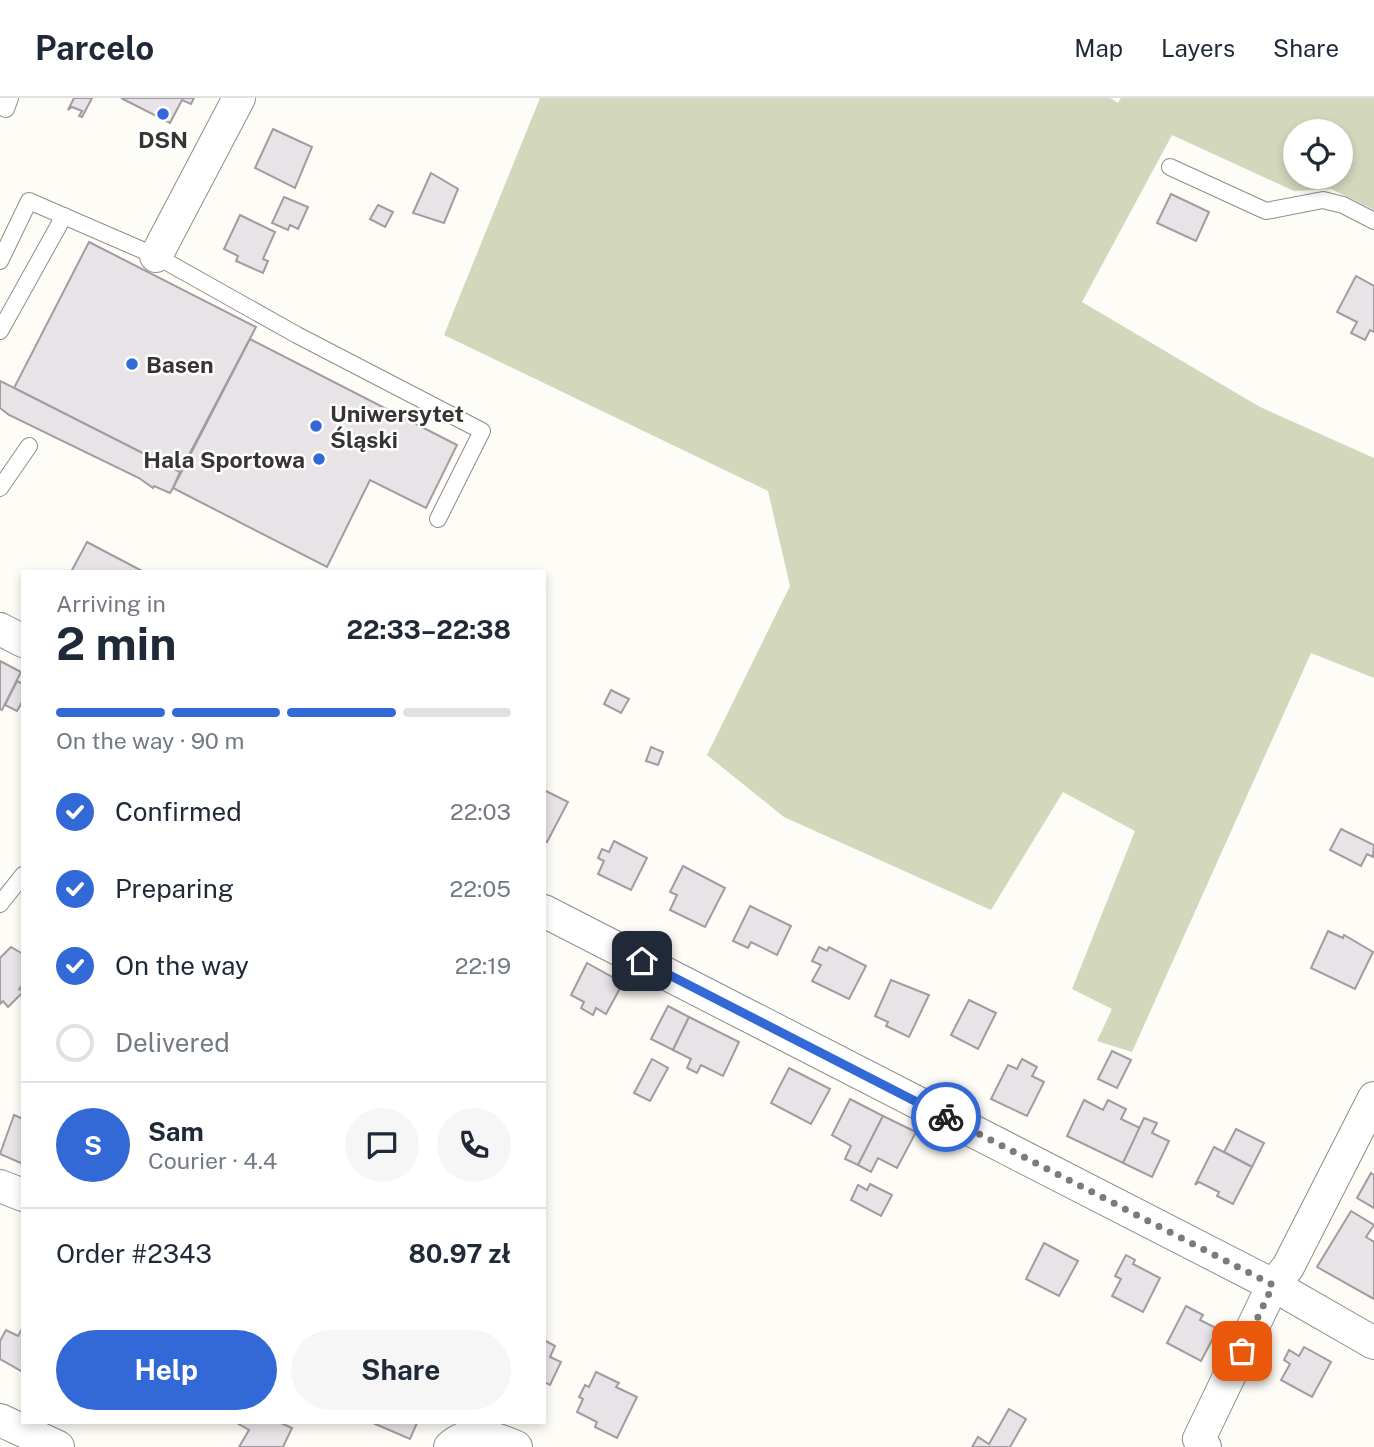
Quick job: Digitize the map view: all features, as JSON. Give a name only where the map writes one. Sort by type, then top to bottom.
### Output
[{"type":"street","points":[[156,256],[239,98]]},
{"type":"street","points":[[0,629],[21,640]]},
{"type":"street","points":[[546,912],[1273,1285],[1374,1343]]},
{"type":"street","points":[[1200,1445],[1273,1285],[1288,1267],[1374,1098]]},
{"type":"street","points":[[0,1186],[21,1194]]},
{"type":"street","points":[[0,1420],[58,1447]]},
{"type":"street","points":[[450,1447],[468,1436],[479,1435],[516,1447]]},
{"type":"lane","points":[[0,106],[6,109],[10,98]]},
{"type":"lane","points":[[1170,167],[1266,211],[1323,200],[1343,205],[1374,220]]},
{"type":"lane","points":[[0,261],[29,201],[156,256],[296,335],[482,431],[438,519]]},
{"type":"lane","points":[[0,331],[64,216]]},
{"type":"lane","points":[[0,488],[29,446]]},
{"type":"lane","points":[[0,904],[21,878]]},
{"type":"green space","points":[[540,98],[1110,98],[1118,103],[1121,98],[1374,98],[1374,210],[1331,189],[1353,189],[1353,119],[1283,119],[1283,186],[1172,135],[1082,302],[1260,407],[1374,458],[1374,678],[1311,653],[1132,1052],[1097,1041],[1112,1009],[1072,989],[1135,831],[1063,792],[991,910],[784,817],[707,755],[790,586],[768,491],[444,335]]},
{"type":"green space","points":[[1290,189],[1331,189],[1294,191]]},
{"type":"building","name":"DSN","points":[[74,98],[92,98],[82,117],[79,116],[82,111],[72,107],[68,110]]},
{"type":"building","name":"DSN","points":[[121,98],[194,98],[191,104],[182,100],[170,123]]},
{"type":"building","points":[[273,129],[312,147],[295,188],[255,168]]},
{"type":"building","points":[[431,173],[458,189],[444,223],[413,213]]},
{"type":"building","points":[[1171,194],[1209,212],[1196,241],[1157,223]]},
{"type":"building","points":[[284,197],[308,207],[298,229],[290,225],[288,230],[272,223]]},
{"type":"building","points":[[378,205],[393,212],[385,227],[370,219]]},
{"type":"building","points":[[240,215],[275,232],[263,259],[268,261],[263,273],[236,261],[238,256],[224,249]]},
{"type":"building","name":"Basen","points":[[89,242],[256,327],[180,472],[14,388]]},
{"type":"building","points":[[1356,276],[1374,286],[1374,332],[1370,330],[1365,340],[1351,333],[1357,322],[1337,312]]},
{"type":"building","name":"Hala Sportowa","points":[[250,339],[457,445],[426,508],[370,480],[327,567],[173,488]]},
{"type":"building","points":[[0,381],[180,472],[170,493],[154,486],[153,488],[139,478],[9,415],[0,408]]},
{"type":"building","points":[[87,542],[140,570],[72,570]]},
{"type":"building","points":[[0,661],[21,672],[2,710],[0,709]]},
{"type":"building","points":[[17,681],[21,683],[21,704],[17,711],[5,705]]},
{"type":"building","points":[[611,690],[629,699],[621,713],[604,704]]},
{"type":"building","points":[[651,747],[663,752],[658,765],[646,761]]},
{"type":"building","points":[[546,791],[568,802],[546,841]]},
{"type":"building","points":[[1341,829],[1374,845],[1373,857],[1367,854],[1361,866],[1330,850]]},
{"type":"building","points":[[614,841],[647,858],[631,890],[598,874],[604,861],[598,858],[602,849],[609,852]]},
{"type":"building","points":[[683,866],[725,888],[705,927],[670,910],[677,895],[670,892]]},
{"type":"building","points":[[750,906],[791,926],[777,955],[751,942],[748,948],[733,941]]},
{"type":"building","points":[[1328,931],[1343,938],[1344,935],[1373,952],[1355,989],[1311,968]]},
{"type":"building","points":[[11,947],[21,953],[21,994],[8,1007],[3,1001],[0,1004],[0,958]]},
{"type":"building","points":[[819,947],[827,951],[829,947],[866,966],[849,999],[812,981],[821,965],[812,961]]},
{"type":"building","points":[[587,963],[623,983],[606,1014],[596,1008],[593,1015],[581,1008],[584,1002],[571,995]]},
{"type":"building","points":[[891,980],[929,995],[909,1037],[886,1026],[888,1022],[875,1016]]},
{"type":"building","points":[[969,1000],[996,1013],[978,1049],[951,1035]]},
{"type":"building","points":[[668,1006],[689,1017],[673,1050],[651,1039]]},
{"type":"building","points":[[689,1017],[739,1042],[723,1076],[701,1065],[697,1073],[687,1068],[691,1059],[673,1050]]},
{"type":"building","points":[[1112,1051],[1131,1060],[1117,1088],[1098,1079]]},
{"type":"building","points":[[652,1059],[668,1068],[650,1101],[634,1093]]},
{"type":"building","points":[[1022,1059],[1037,1067],[1032,1076],[1044,1082],[1027,1116],[991,1099],[1008,1065],[1017,1069]]},
{"type":"building","points":[[789,1068],[830,1089],[811,1124],[771,1103]]},
{"type":"building","points":[[850,1099],[883,1116],[858,1165],[845,1159],[851,1146],[832,1135]]},
{"type":"building","points":[[1084,1100],[1103,1110],[1108,1100],[1126,1109],[1121,1119],[1140,1128],[1123,1163],[1067,1136]]},
{"type":"building","points":[[14,1115],[21,1118],[21,1163],[0,1154]]},
{"type":"building","points":[[883,1116],[916,1132],[897,1168],[878,1158],[871,1172],[858,1165]]},
{"type":"building","points":[[1144,1118],[1157,1123],[1152,1133],[1169,1141],[1152,1177],[1123,1163]]},
{"type":"building","points":[[1236,1129],[1264,1143],[1252,1167],[1224,1152]]},
{"type":"building","points":[[1214,1147],[1252,1167],[1233,1204],[1217,1196],[1219,1192],[1199,1182],[1195,1185]]},
{"type":"building","points":[[1371,1173],[1374,1175],[1374,1208],[1357,1198]]},
{"type":"building","points":[[870,1184],[892,1195],[881,1216],[851,1200],[858,1185],[867,1190]]},
{"type":"building","points":[[1351,1211],[1374,1225],[1366,1237],[1374,1242],[1374,1299],[1317,1267]]},
{"type":"building","points":[[1044,1243],[1078,1261],[1059,1296],[1026,1279]]},
{"type":"building","points":[[1126,1255],[1135,1260],[1133,1264],[1160,1278],[1143,1312],[1112,1296],[1121,1279],[1115,1276]]},
{"type":"building","points":[[1186,1306],[1203,1315],[1200,1320],[1218,1329],[1201,1361],[1167,1343]]},
{"type":"building","points":[[6,1330],[18,1336],[21,1331],[21,1371],[0,1359],[0,1341]]},
{"type":"building","points":[[546,1341],[555,1346],[550,1357],[561,1362],[550,1385],[546,1383]]},
{"type":"building","points":[[1304,1347],[1331,1362],[1312,1397],[1281,1380],[1290,1364],[1284,1360],[1289,1350],[1299,1356]]},
{"type":"building","points":[[596,1372],[619,1383],[616,1387],[637,1397],[617,1438],[595,1427],[597,1422],[577,1412],[583,1399],[579,1397],[585,1385],[589,1387]]},
{"type":"building","points":[[1009,1409],[1026,1419],[1010,1447],[972,1447],[978,1437],[989,1444]]},
{"type":"building","points":[[239,1424],[283,1424],[292,1428],[283,1447],[239,1447],[249,1430]]},
{"type":"building","points":[[375,1424],[417,1424],[410,1439]]},
{"type":"way so far","points":[[946,1117],[1273,1285],[1242,1351]]},
{"type":"place","name":"DSN","points":[[163,114]]},
{"type":"place","name":"Basen","points":[[132,364]]},
{"type":"place","name":"Uniwersytet Śląski","points":[[316,426]]},
{"type":"place","name":"Hala Sportowa","points":[[319,459]]},
{"type":"route","points":[[642,961],[946,1117]]}]
